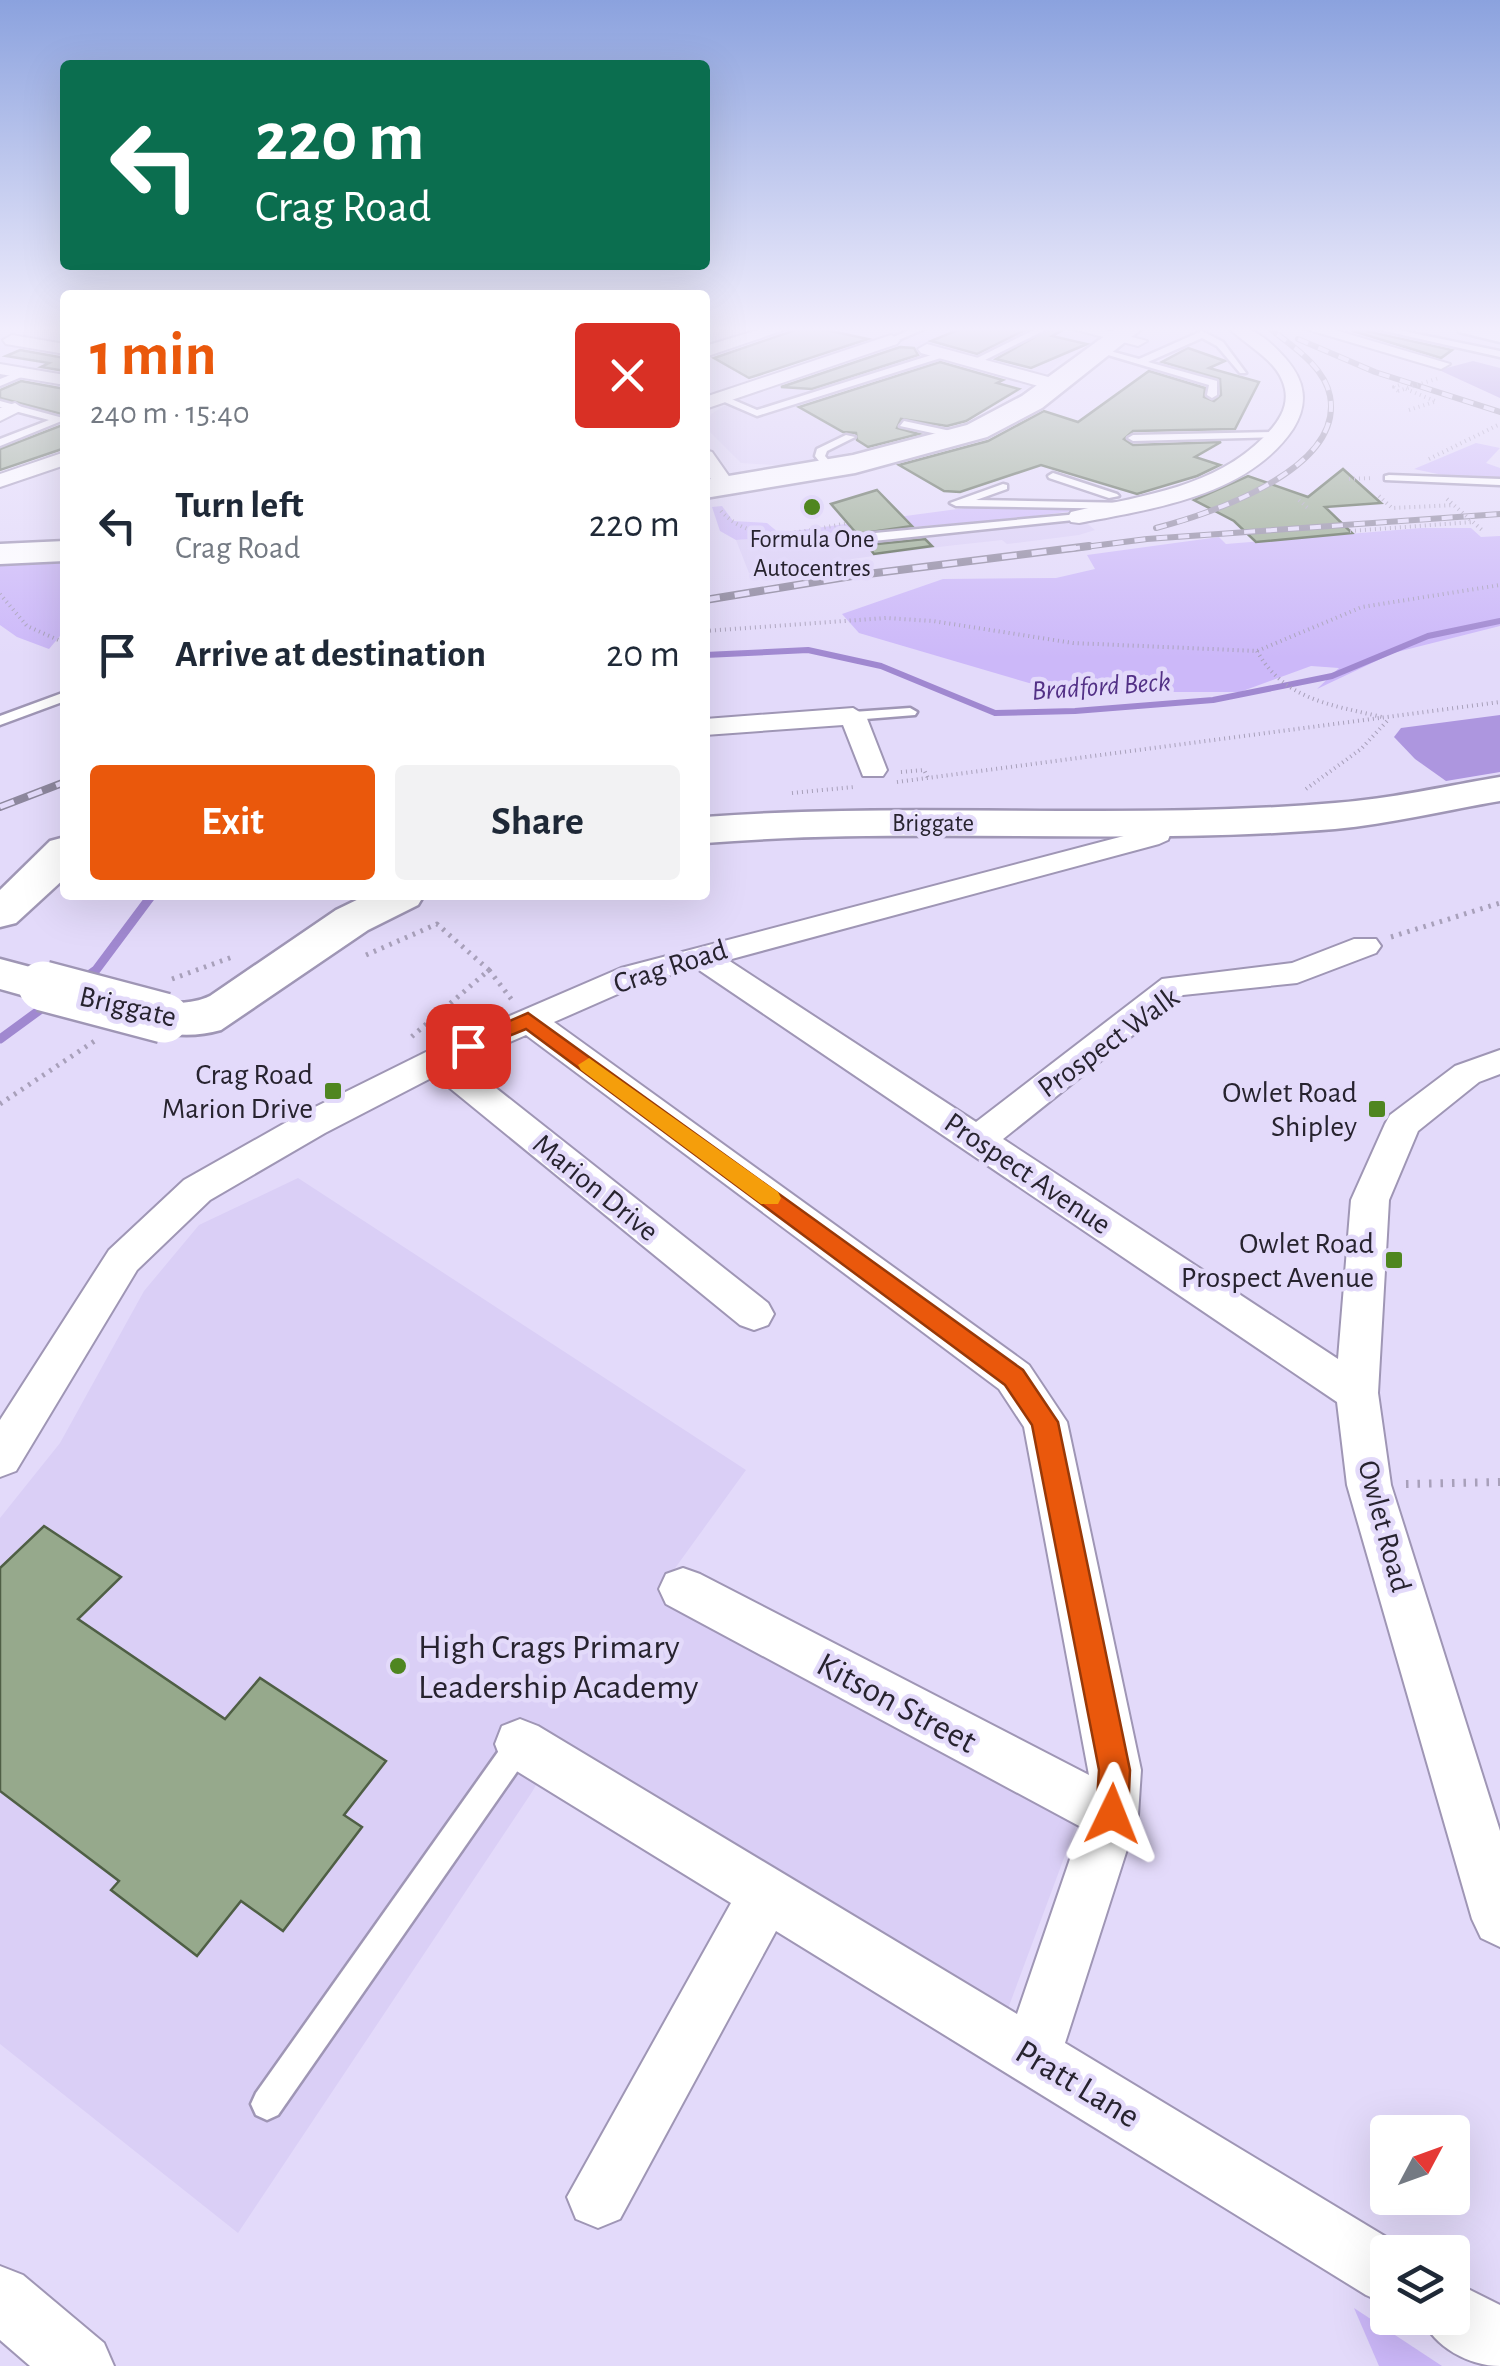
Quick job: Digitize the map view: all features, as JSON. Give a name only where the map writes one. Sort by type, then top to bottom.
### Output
[{"type":"main road","points":[[717,494],[954,437]]},
{"type":"main road","points":[[0,554],[60,551]]},
{"type":"main road","name":"Crag Road","points":[[1161,822],[1337,816],[1500,789]]},
{"type":"main road","name":"Briggate","points":[[710,830],[792,823],[1161,822]]},
{"type":"main road","points":[[0,913],[60,856]]},
{"type":"main road","name":"Briggate","points":[[21,980],[164,1018],[204,1019],[227,1008],[352,920],[392,900]]},
{"type":"street","points":[[1078,516],[1137,505],[1228,472],[1264,450],[1276,437]]},
{"type":"street","points":[[0,447],[47,466]]},
{"type":"street","points":[[0,481],[47,466]]},
{"type":"street","points":[[710,727],[854,716],[872,780]]},
{"type":"street","name":"Crag Road","points":[[0,1458],[124,1260],[197,1190],[312,1124],[438,1060],[632,975],[698,954],[1150,838],[1158,834],[1161,822]]},
{"type":"street","name":"Prospect Walk","points":[[978,1140],[1174,986],[1297,973],[1365,946]]},
{"type":"street","name":"Prospect Avenue","points":[[698,954],[1357,1393]]},
{"type":"street","points":[[528,1020],[1014,1378],[1045,1422],[1115,1770],[1112,1814],[1032,2055]]},
{"type":"street","name":"Marion Drive","points":[[438,1060],[754,1314]]},
{"type":"street","name":"Owlet Road","points":[[1500,1061],[1466,1074],[1403,1124],[1370,1200],[1357,1393],[1369,1485],[1500,1919]]},
{"type":"street","name":"Kitson Street","points":[[683,1588],[1112,1814]]},
{"type":"street","name":"Pratt Lane","points":[[520,1744],[1370,2262]]},
{"type":"street","points":[[598,2197],[768,1894]]},
{"type":"street","points":[[0,2298],[81,2366]]},
{"type":"street","points":[[1470,2324],[1500,2342]]},
{"type":"lane","points":[[831,469],[820,456],[822,449],[849,437]]},
{"type":"lane","points":[[1133,438],[1161,437]]},
{"type":"lane","points":[[1052,476],[1137,505]]},
{"type":"lane","points":[[1389,478],[1500,482]]},
{"type":"lane","points":[[1002,486],[956,503],[1137,505]]},
{"type":"lane","points":[[864,538],[1078,516]]},
{"type":"lane","points":[[0,722],[60,698]]},
{"type":"lane","points":[[854,716],[910,712]]},
{"type":"lane","points":[[267,2104],[520,1744]]},
{"type":"path","points":[[1426,460],[1472,437]]},
{"type":"path","points":[[1375,491],[1392,508],[1454,504]]},
{"type":"path","points":[[717,494],[729,523],[754,534],[778,532]]},
{"type":"path","points":[[1447,499],[1482,530]]},
{"type":"path","points":[[1298,508],[1309,509],[1299,500]]},
{"type":"path","points":[[1350,531],[1474,524]]},
{"type":"path","points":[[710,632],[886,618],[933,621],[1073,643],[1161,650],[1257,651],[1362,607],[1500,585]]},
{"type":"path","points":[[0,594],[12,615],[46,639],[60,642]]},
{"type":"path","points":[[1257,651],[1263,665],[1288,692],[1388,719]]},
{"type":"path","points":[[779,794],[1500,702]]},
{"type":"path","points":[[1283,819],[1300,795],[1360,749],[1388,719]]},
{"type":"path","points":[[1365,946],[1500,903]]},
{"type":"path","points":[[349,962],[436,924],[488,970],[400,1047]]},
{"type":"path","points":[[1369,1485],[1500,1482]]},
{"type":"shaded area","points":[[715,437],[909,437],[788,466],[741,463]]},
{"type":"shaded area","points":[[1476,443],[1500,448],[1486,463],[1500,468],[1500,477],[1452,477],[1414,469]]},
{"type":"shaded area","points":[[722,506],[733,521],[767,523],[779,533],[965,508],[1099,508],[1002,520],[736,540],[720,531],[712,507]]},
{"type":"shaded area","points":[[1074,513],[1095,530],[1007,544],[1002,540],[947,546],[749,573],[736,540]]},
{"type":"shaded area","points":[[1421,528],[1471,528],[1481,537],[1500,536],[1500,626],[1393,653],[1317,689],[1339,668],[1311,666],[1240,692],[1091,692],[1029,683],[859,633],[842,614],[943,579],[1056,578],[1095,569],[1087,555],[1219,537],[1226,544]]},
{"type":"shaded area","points":[[60,560],[60,636],[49,649],[17,637],[0,625],[0,562]]},
{"type":"shaded area","points":[[1500,715],[1500,772],[1446,781],[1415,759],[1394,737],[1401,728]]},
{"type":"shaded area","name":"High Crags Primary Leadership Academy","points":[[298,1178],[746,1470],[660,1589],[1077,1823],[1006,2014],[561,1742],[532,1792],[238,2233],[0,2044],[0,1518],[60,1443],[144,1291],[199,1225]]},
{"type":"shaded area","points":[[1354,2308],[1370,2319],[1370,2335],[1395,2335],[1442,2366],[1379,2366]]},
{"type":"building","points":[[30,437],[60,437],[60,450],[0,470],[0,449]]},
{"type":"building","points":[[857,437],[906,437],[868,447]]},
{"type":"building","points":[[995,437],[1126,437],[1133,445],[1221,442],[1195,457],[1220,465],[1137,494],[1041,465],[960,492],[944,491],[899,465]]},
{"type":"building","points":[[1343,469],[1381,503],[1325,507],[1352,533],[1256,542],[1234,521],[1194,500],[1248,476],[1308,497]]},
{"type":"building","points":[[877,490],[912,526],[857,534],[831,504]]},
{"type":"building","points":[[925,539],[932,546],[874,554],[867,545]]},
{"type":"building","points":[[44,1526],[121,1577],[78,1619],[225,1719],[260,1678],[386,1761],[344,1815],[362,1827],[283,1931],[241,1901],[197,1956],[111,1890],[119,1881],[0,1791],[0,1568]]},
{"type":"waterway","name":"Bradford Beck","points":[[710,655],[808,650],[881,666],[995,713],[1075,711],[1213,700],[1332,676],[1428,636],[1500,621]]},
{"type":"waterway","name":"Bradford Beck","points":[[82,980],[96,970],[148,900]]},
{"type":"waterway","name":"Bradford Beck","points":[[0,1039],[48,1004]]},
{"type":"railway","points":[[1156,528],[1208,512],[1268,484],[1295,467],[1321,437]]},
{"type":"railway","points":[[1069,549],[1147,539],[1500,514]]},
{"type":"railway","points":[[710,599],[852,576],[1089,546]]},
{"type":"railway","points":[[0,807],[60,784]]},
{"type":"slow traffic","points":[[589,1065],[770,1198]]},
{"type":"place","name":"Formula One Autocentres","points":[[812,507]]},
{"type":"place","name":"Crag Road Marion Drive","points":[[333,1091]]},
{"type":"place","name":"Owlet Road Shipley","points":[[1377,1109]]},
{"type":"place","name":"Owlet Road Prospect Avenue","points":[[1394,1260]]},
{"type":"place","name":"High Crags Primary Leadership Academy","points":[[398,1666]]},
{"type":"route","points":[[468,1046],[528,1020],[1014,1378],[1045,1422],[1115,1770],[1112,1814]]}]
